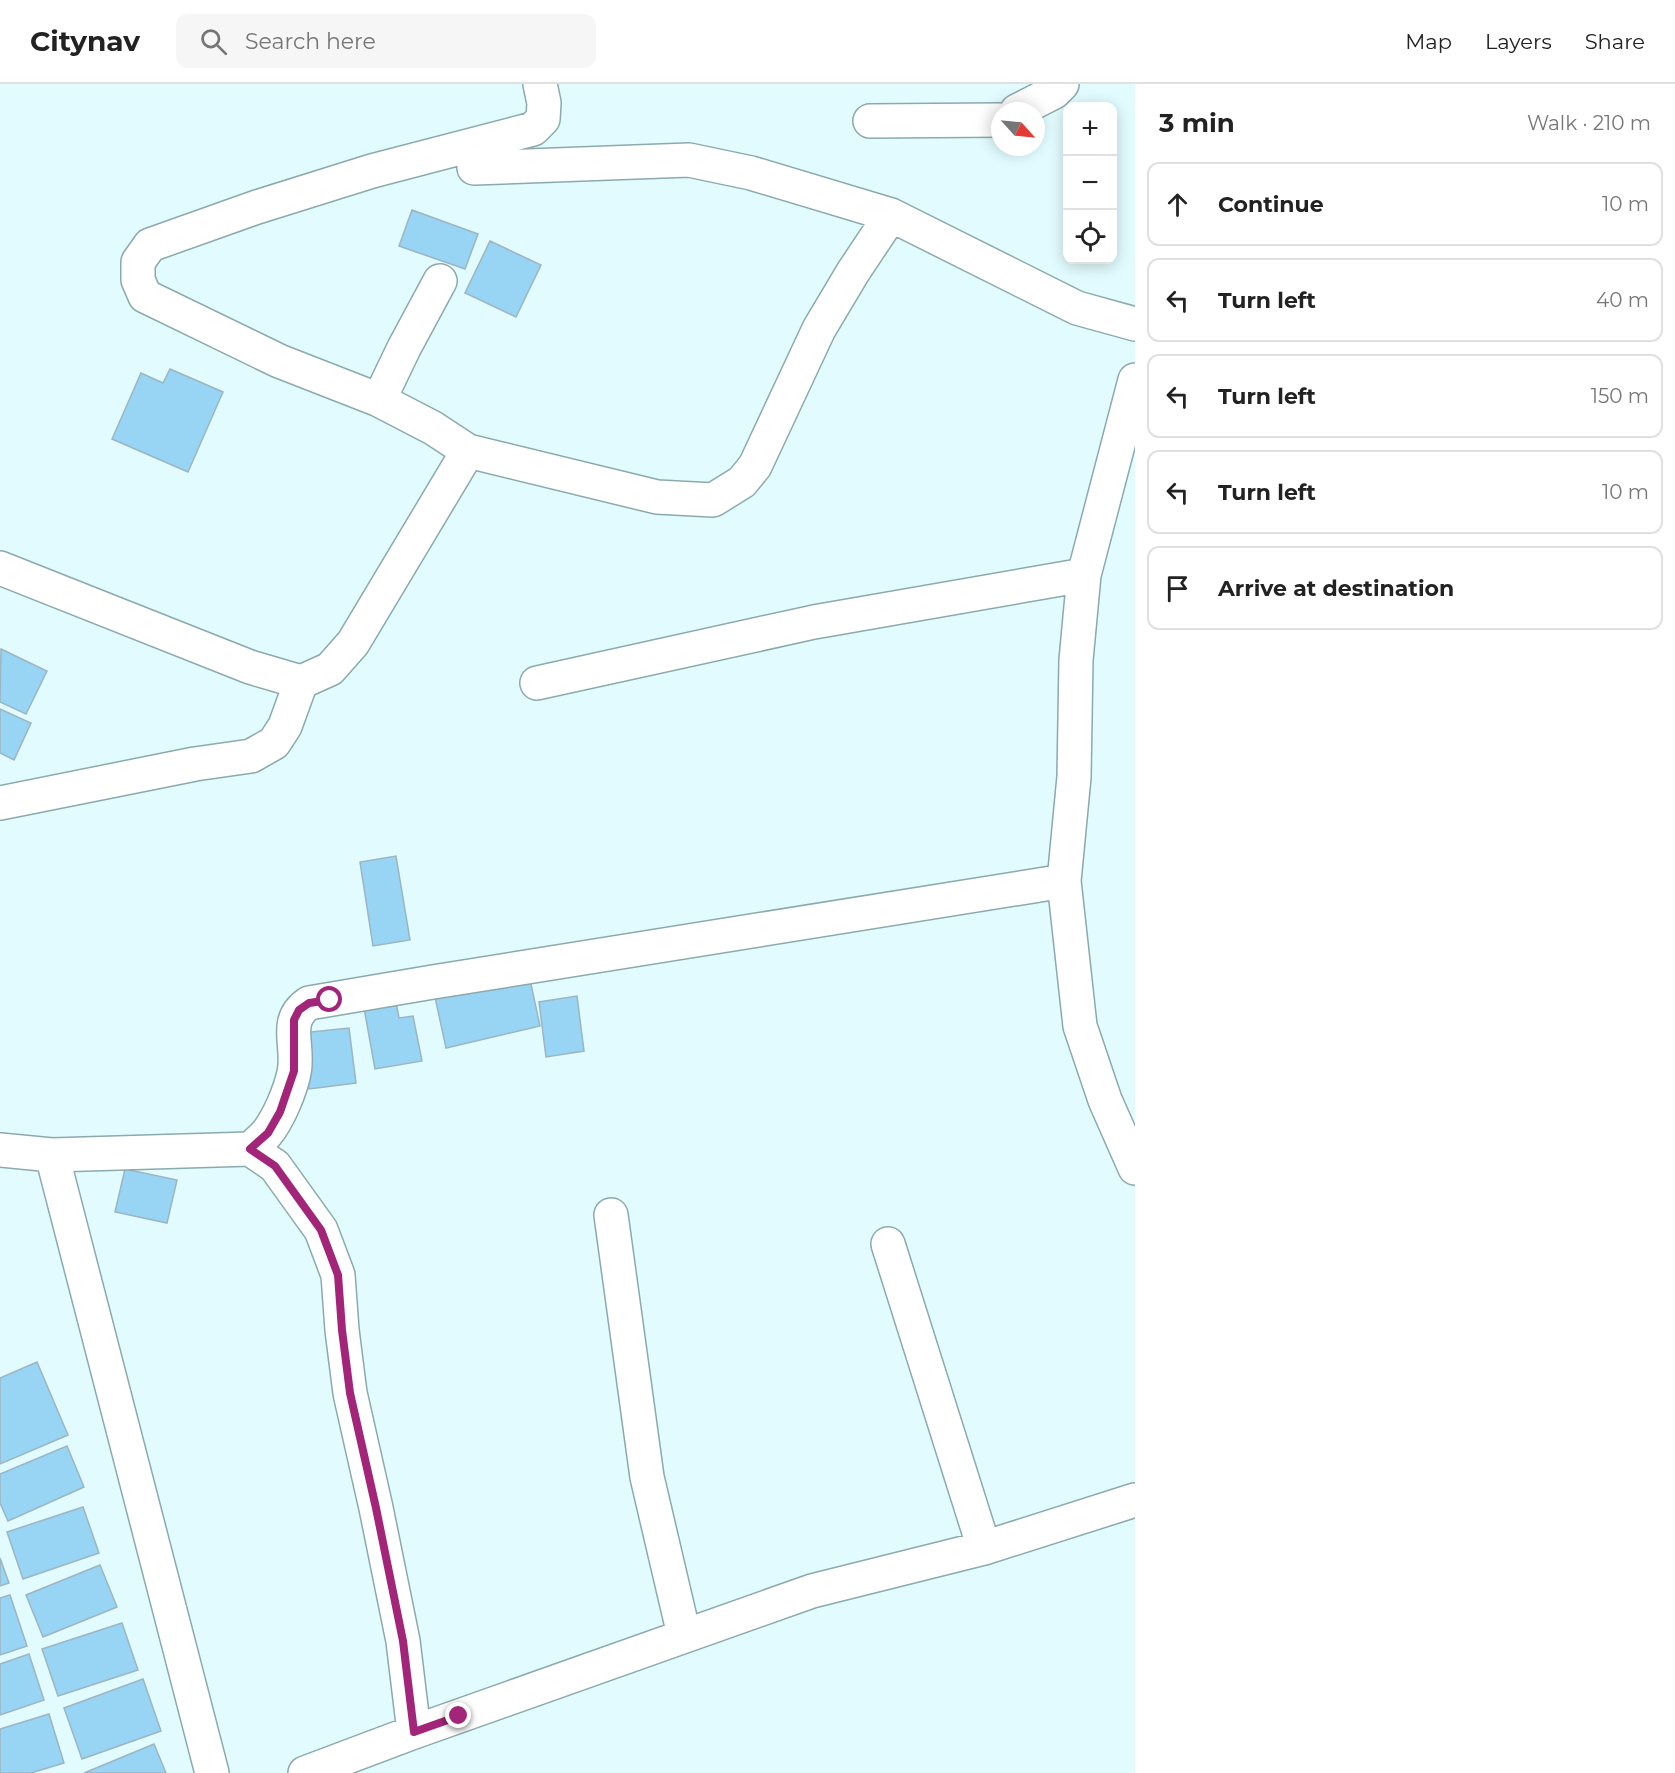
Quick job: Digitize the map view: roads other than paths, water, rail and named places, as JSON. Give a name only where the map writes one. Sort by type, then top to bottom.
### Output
[{"type":"street","points":[[540,84],[543,119],[533,129],[372,171],[257,207],[150,245],[138,262],[138,280],[145,296],[279,361],[379,400],[433,428],[468,451],[657,497],[713,500],[742,483],[755,466],[819,329],[891,215]]},
{"type":"street","points":[[1035,102],[1054,92],[1062,84]]},
{"type":"street","points":[[870,121],[991,120]]},
{"type":"street","points":[[474,168],[689,160],[751,173],[891,215],[1077,308],[1135,324]]},
{"type":"street","points":[[379,400],[440,280]]},
{"type":"street","points":[[1135,380],[1084,575],[1076,660],[1074,777],[1064,881],[1080,1026],[1105,1100],[1135,1168]]},
{"type":"street","points":[[0,568],[250,667],[301,682],[330,669],[352,643],[468,451]]},
{"type":"street","points":[[537,683],[814,622],[1084,575]]},
{"type":"street","points":[[0,803],[195,764],[251,756],[274,743],[285,726],[301,682]]},
{"type":"street","points":[[250,1149],[268,1133],[280,1112],[294,1071],[294,1020],[299,1010],[309,1003],[1064,881]]},
{"type":"street","points":[[0,1150],[52,1155],[250,1149],[275,1166],[321,1230],[338,1275],[350,1393],[403,1641],[414,1732]]},
{"type":"street","points":[[52,1155],[212,1773]]},
{"type":"street","points":[[611,1215],[647,1477],[684,1635]]},
{"type":"street","points":[[888,1244],[984,1548]]},
{"type":"street","points":[[305,1773],[684,1635],[812,1591],[984,1548],[1135,1500]]}]
